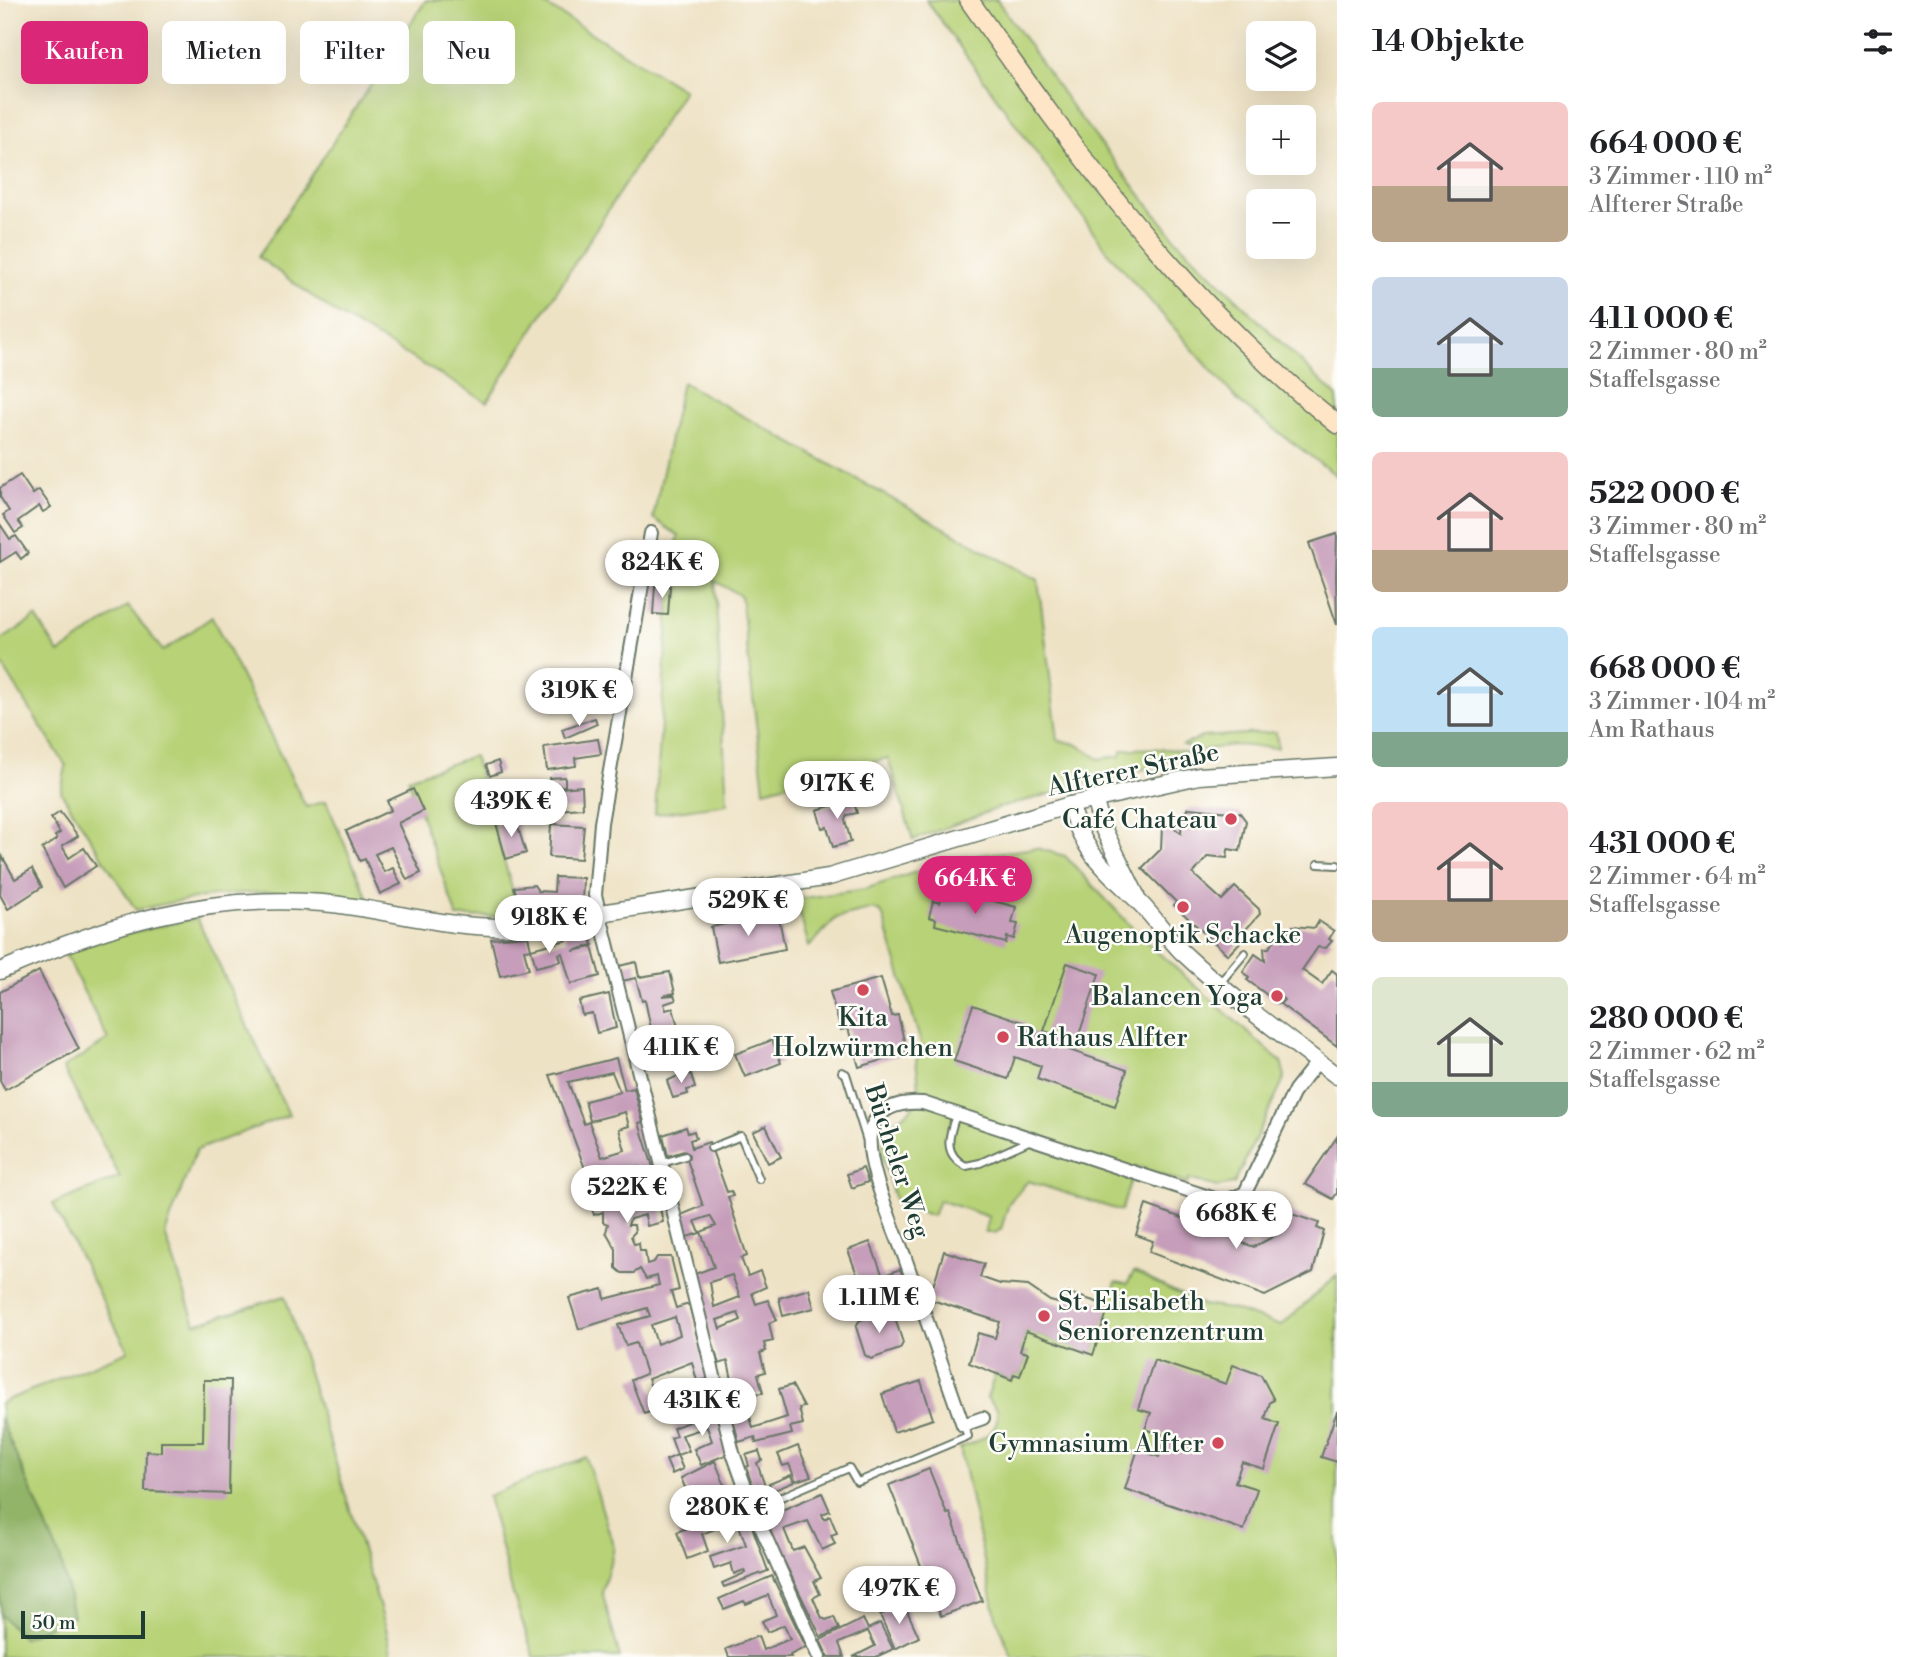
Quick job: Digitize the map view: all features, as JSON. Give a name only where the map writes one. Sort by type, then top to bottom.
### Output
[{"type":"main road","points":[[969,0],[1056,124],[1144,237],[1242,340],[1337,425]]},
{"type":"street","points":[[651,533],[601,822],[595,895],[733,1453],[753,1509],[819,1657]]},
{"type":"street","name":"Alfterer Straße","points":[[0,971],[60,944],[136,919],[207,905],[271,901],[325,903],[473,928],[512,927],[829,877],[1070,805],[1199,776],[1337,766]]},
{"type":"street","points":[[1094,799],[1102,826],[1140,903]]},
{"type":"street","points":[[1070,805],[1077,832],[1086,849],[1116,882],[1140,903],[1180,950],[1219,984],[1337,1076]]},
{"type":"street","points":[[870,1150],[870,1133],[875,1122],[888,1108],[898,1104],[923,1103],[1214,1200],[1231,1201],[1245,1193],[1295,1090],[1318,1061]]},
{"type":"street","name":"Bücheler Weg","points":[[870,1150],[963,1425]]},
{"type":"street","points":[[963,1425],[983,1418]]},
{"type":"lane","points":[[1318,864],[1337,866]]},
{"type":"lane","points":[[1219,984],[1245,953]]},
{"type":"lane","name":"Bücheler Weg","points":[[842,1072],[846,1074],[870,1150]]},
{"type":"lane","points":[[956,1115],[948,1143],[953,1156],[966,1166],[980,1163],[1031,1140]]},
{"type":"lane","points":[[711,1148],[741,1136],[759,1179]]},
{"type":"lane","points":[[663,1163],[685,1156]]},
{"type":"lane","points":[[753,1509],[849,1468],[857,1482],[968,1436],[963,1425]]},
{"type":"green space","points":[[426,0],[537,0],[684,90],[487,402],[337,314],[258,257],[371,84],[409,84],[409,26]]},
{"type":"green space","points":[[926,0],[997,0],[1075,111],[1177,241],[1337,397],[1337,476],[1240,403],[1110,255]]},
{"type":"green space","points":[[682,382],[1038,580],[1058,740],[1076,744],[1099,759],[1120,756],[1123,750],[1147,748],[1178,750],[1186,752],[1188,756],[1179,760],[1175,756],[1168,757],[1164,764],[1001,807],[913,840],[888,758],[764,790],[741,596],[715,581],[727,804],[655,814],[672,558],[679,536],[653,518]]},
{"type":"green space","points":[[128,606],[163,651],[212,617],[306,807],[326,801],[370,903],[280,892],[197,898],[136,910],[61,792],[66,766],[0,662],[0,641],[36,617],[59,653]]},
{"type":"green space","points":[[1276,732],[1278,748],[1233,745],[1197,751],[1183,745],[1202,737]]},
{"type":"green space","points":[[474,756],[520,916],[457,917],[408,778]]},
{"type":"green space","points":[[1036,848],[1065,856],[1143,939],[1281,1062],[1285,1076],[1234,1184],[1217,1187],[1189,1179],[1187,1184],[1136,1166],[1121,1211],[1028,1181],[1009,1203],[1001,1229],[995,1233],[985,1233],[989,1217],[939,1200],[933,1216],[896,1204],[881,1152],[888,1125],[907,1112],[917,1099],[919,1083],[916,1060],[923,1050],[882,913],[874,909],[836,918],[809,947],[796,899],[865,889],[958,858]]},
{"type":"green space","points":[[197,918],[289,1115],[196,1150],[165,1234],[195,1324],[285,1296],[386,1628],[392,1657],[0,1657],[0,1614],[23,1638],[0,1403],[128,1351],[53,1204],[120,1177],[63,1068],[108,1040],[64,952],[110,937]]},
{"type":"green space","points":[[1134,1272],[1202,1305],[1231,1309],[1281,1326],[1337,1275],[1337,1657],[1012,1657],[996,1617],[960,1448],[982,1439],[996,1425],[997,1409],[987,1398],[995,1374],[1011,1380],[1014,1374],[1020,1376],[1028,1353],[1020,1351],[1026,1331],[1093,1354],[1116,1282],[1127,1284]]},
{"type":"green space","points":[[0,1418],[61,1560],[73,1616],[23,1638],[0,1614]]},
{"type":"green space","points":[[586,1457],[614,1548],[602,1592],[620,1657],[534,1657],[512,1591],[488,1496]]},
{"type":"building","points":[[20,475],[33,494],[39,490],[51,507],[43,512],[39,506],[18,521],[23,528],[15,533],[3,515],[9,511],[0,497],[0,488]]},
{"type":"building","points":[[0,524],[10,539],[16,536],[28,553],[21,559],[16,552],[0,562]]},
{"type":"building","points":[[1337,534],[1336,577],[1337,625],[1309,543]]},
{"type":"building","points":[[655,586],[670,586],[668,615],[653,614]]},
{"type":"building","points":[[595,718],[597,724],[565,738],[562,729]]},
{"type":"building","points":[[598,739],[601,754],[575,758],[576,766],[547,770],[544,747]]},
{"type":"building","points":[[498,761],[501,772],[490,776],[486,765]]},
{"type":"building","points":[[565,777],[565,786],[550,787],[549,778]]},
{"type":"building","points":[[582,786],[583,808],[555,810],[556,817],[526,819],[525,810],[550,808],[549,789]]},
{"type":"building","points":[[413,789],[423,811],[398,823],[421,873],[407,880],[391,847],[375,854],[384,872],[393,868],[401,884],[380,894],[365,859],[360,861],[346,831],[391,810],[387,801]]},
{"type":"building","points":[[853,799],[857,813],[847,815],[845,820],[851,842],[833,847],[827,827],[822,828],[817,810]]},
{"type":"building","points":[[1189,808],[1240,813],[1246,821],[1240,851],[1228,849],[1227,858],[1208,856],[1193,874],[1222,900],[1235,887],[1259,909],[1260,914],[1245,930],[1248,934],[1228,955],[1174,905],[1176,902],[1142,868],[1161,849],[1162,826],[1169,824],[1181,833],[1182,815]]},
{"type":"building","points":[[60,812],[78,836],[62,846],[69,858],[84,848],[96,866],[63,888],[42,849],[57,839],[55,836],[60,833],[51,818]]},
{"type":"building","points":[[516,821],[526,853],[506,859],[496,823]]},
{"type":"building","points":[[551,824],[584,826],[581,859],[549,857]]},
{"type":"building","points":[[2,856],[15,879],[32,869],[42,887],[8,909],[0,895]]},
{"type":"building","points":[[555,877],[583,878],[582,907],[520,905],[514,887],[534,885],[538,891],[554,892]]},
{"type":"building","points":[[944,888],[1016,907],[1012,923],[1018,924],[1014,939],[1007,937],[1006,943],[935,925],[936,919],[929,917],[933,901],[940,903]]},
{"type":"building","points":[[778,913],[785,949],[718,962],[711,927]]},
{"type":"building","points":[[1319,921],[1334,931],[1329,939],[1332,941],[1326,948],[1318,947],[1302,970],[1322,984],[1332,970],[1337,974],[1337,1046],[1280,1004],[1284,1000],[1282,998],[1278,1003],[1247,980],[1249,978],[1243,972],[1255,954],[1265,961],[1264,948],[1269,948],[1277,937],[1283,941],[1293,926],[1315,928]]},
{"type":"building","points":[[588,927],[593,945],[573,951],[592,947],[600,976],[571,984],[562,953],[559,954],[561,961],[536,967],[531,949],[567,940],[565,933]]},
{"type":"building","points":[[528,936],[531,949],[524,950],[529,969],[500,976],[491,939]]},
{"type":"building","points":[[636,962],[639,977],[670,972],[675,993],[662,996],[674,995],[676,1000],[664,1004],[666,1010],[673,1008],[679,1031],[653,1038],[645,1000],[642,1001],[636,978],[622,981],[619,966]]},
{"type":"building","name":"Rathaus Alfter","points":[[1067,963],[1099,974],[1077,1041],[1073,1039],[1069,1050],[1127,1070],[1115,1106],[1037,1079],[1041,1066],[1015,1057],[1008,1079],[954,1061],[973,1005],[1026,1023],[1024,1030],[1051,1039],[1053,1034],[1044,1031]]},
{"type":"building","points":[[39,971],[79,1049],[5,1090],[0,1081],[0,992]]},
{"type":"building","points":[[881,978],[892,1016],[898,1015],[907,1053],[859,1067],[848,1028],[841,1030],[830,992]]},
{"type":"building","points":[[609,994],[616,1028],[597,1033],[592,1013],[582,1015],[579,1001]]},
{"type":"building","points":[[772,1040],[781,1063],[745,1077],[735,1054]]},
{"type":"building","points":[[616,1058],[625,1090],[634,1088],[643,1122],[639,1123],[662,1195],[626,1206],[658,1199],[663,1222],[647,1226],[645,1215],[630,1219],[628,1225],[634,1225],[635,1232],[631,1236],[634,1244],[639,1243],[640,1251],[645,1251],[647,1264],[654,1262],[657,1257],[671,1257],[679,1290],[671,1292],[676,1308],[689,1304],[708,1379],[697,1381],[692,1362],[648,1379],[654,1395],[670,1389],[676,1403],[644,1414],[631,1380],[646,1374],[636,1343],[626,1346],[618,1325],[650,1316],[647,1308],[579,1329],[569,1298],[603,1289],[605,1299],[659,1285],[657,1276],[646,1279],[640,1269],[634,1273],[622,1273],[616,1268],[616,1249],[606,1232],[608,1224],[603,1222],[603,1212],[594,1215],[581,1176],[598,1171],[605,1193],[604,1201],[646,1190],[638,1167],[603,1178],[599,1169],[587,1174],[550,1075]],"holes":[[[612,1072],[620,1092],[585,1101],[590,1121],[625,1112],[629,1126],[619,1129],[625,1150],[602,1157],[589,1122],[584,1124],[568,1082]],[[675,1317],[680,1335],[657,1344],[651,1325]]]},
{"type":"building","points":[[682,1074],[691,1074],[695,1088],[687,1090],[688,1094],[673,1098],[667,1081]]},
{"type":"building","points":[[766,1126],[781,1157],[768,1163],[753,1132]]},
{"type":"building","points":[[686,1127],[688,1133],[694,1131],[696,1138],[690,1140],[692,1148],[709,1142],[727,1192],[731,1191],[733,1196],[728,1197],[747,1256],[741,1258],[748,1276],[760,1271],[766,1287],[752,1293],[756,1304],[768,1300],[777,1320],[769,1323],[773,1341],[764,1343],[766,1351],[760,1353],[765,1372],[758,1374],[763,1393],[744,1395],[753,1428],[787,1417],[779,1389],[792,1385],[804,1407],[799,1408],[803,1424],[790,1427],[792,1434],[756,1443],[755,1437],[739,1442],[723,1382],[732,1380],[728,1361],[719,1364],[699,1299],[695,1274],[714,1267],[701,1232],[716,1226],[710,1216],[695,1221],[700,1233],[687,1237],[681,1215],[703,1206],[684,1151],[668,1156],[663,1135]],"holes":[[[732,1275],[740,1297],[714,1307],[710,1282]],[[738,1313],[741,1320],[720,1329],[717,1320]]]},
{"type":"building","points":[[1337,1137],[1337,1193],[1333,1199],[1305,1184]]},
{"type":"building","points":[[863,1168],[868,1182],[852,1188],[847,1174]]},
{"type":"building","points":[[1146,1205],[1235,1237],[1234,1240],[1254,1247],[1280,1233],[1286,1212],[1319,1223],[1317,1228],[1324,1231],[1313,1272],[1265,1296],[1149,1252],[1153,1241],[1136,1235]]},
{"type":"building","points":[[870,1242],[884,1279],[862,1288],[848,1250]]},
{"type":"building","name":"St. Elisabeth Seniorenzentrum","points":[[944,1251],[984,1264],[980,1277],[1000,1284],[1028,1286],[1050,1301],[1065,1305],[1069,1293],[1109,1306],[1093,1355],[1026,1331],[1020,1351],[1028,1353],[1020,1376],[1014,1374],[1012,1380],[969,1363],[978,1333],[995,1338],[1000,1322],[929,1299]]},
{"type":"building","points":[[900,1269],[904,1279],[889,1284],[885,1275]]},
{"type":"building","points":[[809,1289],[814,1308],[783,1316],[779,1298]]},
{"type":"building","points":[[887,1311],[894,1315],[903,1343],[900,1349],[871,1359],[865,1355],[856,1327],[859,1321]]},
{"type":"building","name":"Gymnasium Alfter","points":[[1154,1360],[1226,1384],[1233,1365],[1261,1375],[1274,1400],[1270,1402],[1265,1419],[1279,1424],[1264,1469],[1242,1462],[1235,1482],[1257,1489],[1244,1530],[1125,1489],[1138,1449],[1159,1457],[1167,1436],[1145,1429],[1151,1413],[1138,1409]]},
{"type":"building","points":[[204,1380],[231,1380],[229,1494],[145,1491],[146,1451],[161,1452],[161,1442],[203,1442]]},
{"type":"building","points":[[921,1381],[933,1419],[894,1432],[882,1394]]},
{"type":"building","points":[[716,1411],[728,1454],[701,1465],[694,1449],[712,1441],[707,1427],[682,1435],[689,1451],[677,1455],[671,1438],[676,1436],[673,1428]]},
{"type":"building","points":[[1337,1411],[1337,1462],[1321,1457]]},
{"type":"building","points":[[798,1446],[811,1476],[796,1481],[789,1464],[783,1466],[778,1454]]},
{"type":"building","points":[[759,1451],[762,1460],[757,1463],[767,1492],[756,1497],[746,1467],[749,1466],[746,1455]]},
{"type":"building","points":[[677,1455],[683,1469],[672,1474],[666,1460]]},
{"type":"building","points":[[715,1461],[734,1508],[699,1521],[681,1478]]},
{"type":"building","points":[[929,1469],[947,1514],[950,1513],[982,1601],[941,1616],[889,1485]]},
{"type":"building","points":[[791,1475],[794,1482],[772,1491],[769,1484]]},
{"type":"building","points":[[822,1493],[830,1511],[822,1514],[824,1519],[830,1516],[837,1533],[831,1535],[835,1544],[822,1550],[808,1521],[784,1529],[793,1551],[804,1547],[821,1578],[814,1581],[820,1594],[813,1598],[822,1618],[826,1620],[834,1617],[839,1629],[821,1637],[766,1524],[780,1518],[778,1513],[784,1509]]},
{"type":"building","points":[[744,1504],[768,1571],[724,1587],[722,1583],[745,1573],[744,1570],[734,1574],[731,1563],[714,1569],[710,1557],[746,1545],[737,1520],[702,1534],[708,1551],[687,1559],[677,1532]]},
{"type":"building","points":[[772,1576],[806,1647],[790,1655],[791,1657],[729,1657],[726,1649],[758,1636],[763,1650],[790,1639],[784,1625],[767,1632],[762,1621],[776,1615],[768,1595],[724,1609],[719,1599]]},
{"type":"building","points":[[904,1604],[919,1637],[895,1649],[880,1615]]},
{"type":"building","points":[[863,1619],[868,1629],[880,1623],[893,1649],[876,1657],[853,1657],[875,1646],[868,1631],[839,1643],[844,1657],[828,1657],[820,1640]]},
{"type":"place","name":"Café Chateau","points":[[1231,819]]},
{"type":"place","name":"Augenoptik Schacke","points":[[1183,907]]},
{"type":"place","name":"Kita Holzwürmchen","points":[[863,990]]},
{"type":"place","name":"Balancen Yoga","points":[[1277,996]]},
{"type":"place","name":"Rathaus Alfter","points":[[1003,1037]]},
{"type":"place","name":"St. Elisabeth Seniorenzentrum","points":[[1044,1316]]},
{"type":"place","name":"Gymnasium Alfter","points":[[1218,1443]]}]
